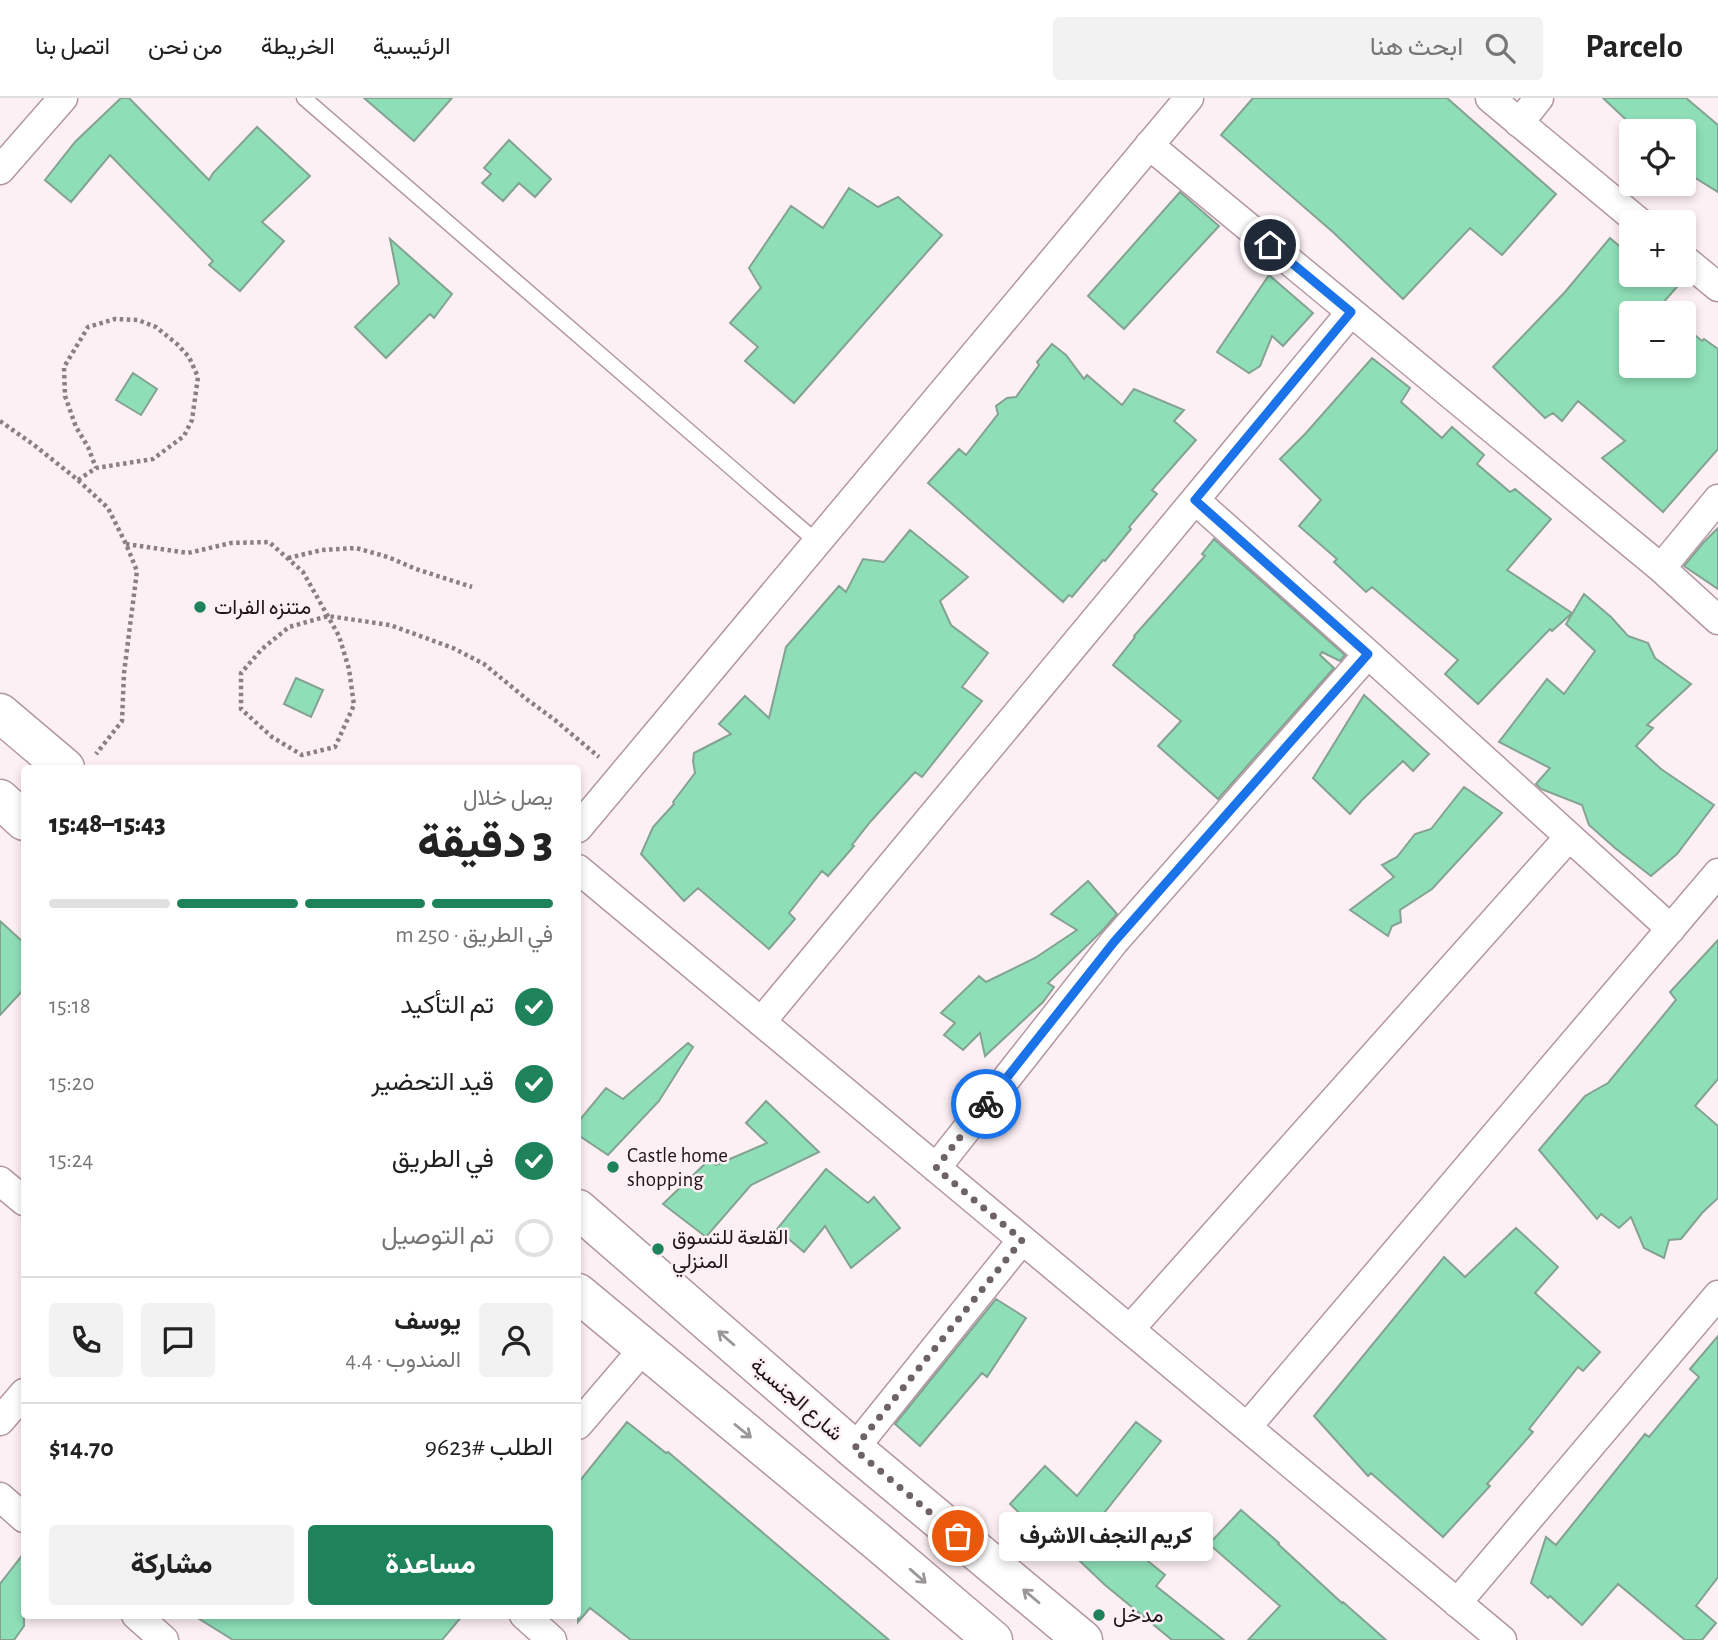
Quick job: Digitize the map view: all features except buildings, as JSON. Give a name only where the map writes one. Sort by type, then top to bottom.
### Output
[{"type":"main road","points":[[0,713],[28,765]]},
{"type":"main road","name":"شارع الجنسية","points":[[581,1212],[854,1449],[1083,1640]]},
{"type":"main road","points":[[581,1296],[993,1640]]},
{"type":"street","points":[[0,170],[63,98]]},
{"type":"street","points":[[581,824],[1189,98]]},
{"type":"street","points":[[1490,98],[1624,210]]},
{"type":"street","points":[[1519,123],[1539,98]]},
{"type":"street","points":[[1149,145],[1661,569],[1718,620]]},
{"type":"street","points":[[1696,269],[1718,287]]},
{"type":"street","points":[[761,1022],[1351,312]]},
{"type":"street","points":[[1661,569],[1718,499]]},
{"type":"street","points":[[1195,500],[1671,929]]},
{"type":"street","points":[[936,1168],[1114,942],[1368,654]]},
{"type":"street","points":[[1129,1329],[1569,837]]},
{"type":"street","points":[[581,872],[1502,1640]]},
{"type":"street","points":[[1247,1427],[1718,873]]},
{"type":"street","points":[[0,1181],[21,1198]]},
{"type":"street","points":[[854,1449],[1022,1240]]},
{"type":"street","points":[[1457,1602],[1718,1296]]},
{"type":"street","points":[[581,1421],[643,1349]]},
{"type":"street","points":[[0,1421],[21,1396]]},
{"type":"street","points":[[0,1497],[21,1515]]},
{"type":"street","points":[[140,1619],[164,1640]]},
{"type":"street","points":[[528,1619],[552,1640]]},
{"type":"lane","points":[[304,98],[817,542]]},
{"type":"path","points":[[78,480],[96,468],[153,459],[184,436],[192,420],[198,377],[189,356],[156,327],[138,320],[115,319],[89,327],[64,367],[65,396],[76,427],[89,447],[96,468]]},
{"type":"path","points":[[0,421],[78,480],[107,508],[137,571],[124,673],[122,721],[61,765]]},
{"type":"path","points":[[126,544],[188,553],[231,543],[269,542],[303,572],[328,616],[339,636],[349,669],[354,705],[335,747],[302,755],[272,737],[241,709],[241,673],[262,649],[289,627],[328,616],[390,625],[453,648],[484,664],[621,776]]},
{"type":"path","points":[[287,558],[322,550],[356,548],[472,587]]},
{"type":"way so far","points":[[958,1536],[854,1449],[1022,1240],[936,1168],[986,1104]]},
{"type":"place","name":"متنزه الفرات","points":[[200,607]]},
{"type":"place","name":"Castle home shopping","points":[[613,1167]]},
{"type":"place","name":"القلعة للتسوق المنزلي","points":[[658,1249]]},
{"type":"place","name":"كريم النجف الاشرف","points":[[958,1536]]},
{"type":"place","name":"مدخل","points":[[1099,1615]]},
{"type":"route","points":[[986,1104],[1114,942],[1368,654],[1195,500],[1351,312],[1270,245]]}]
